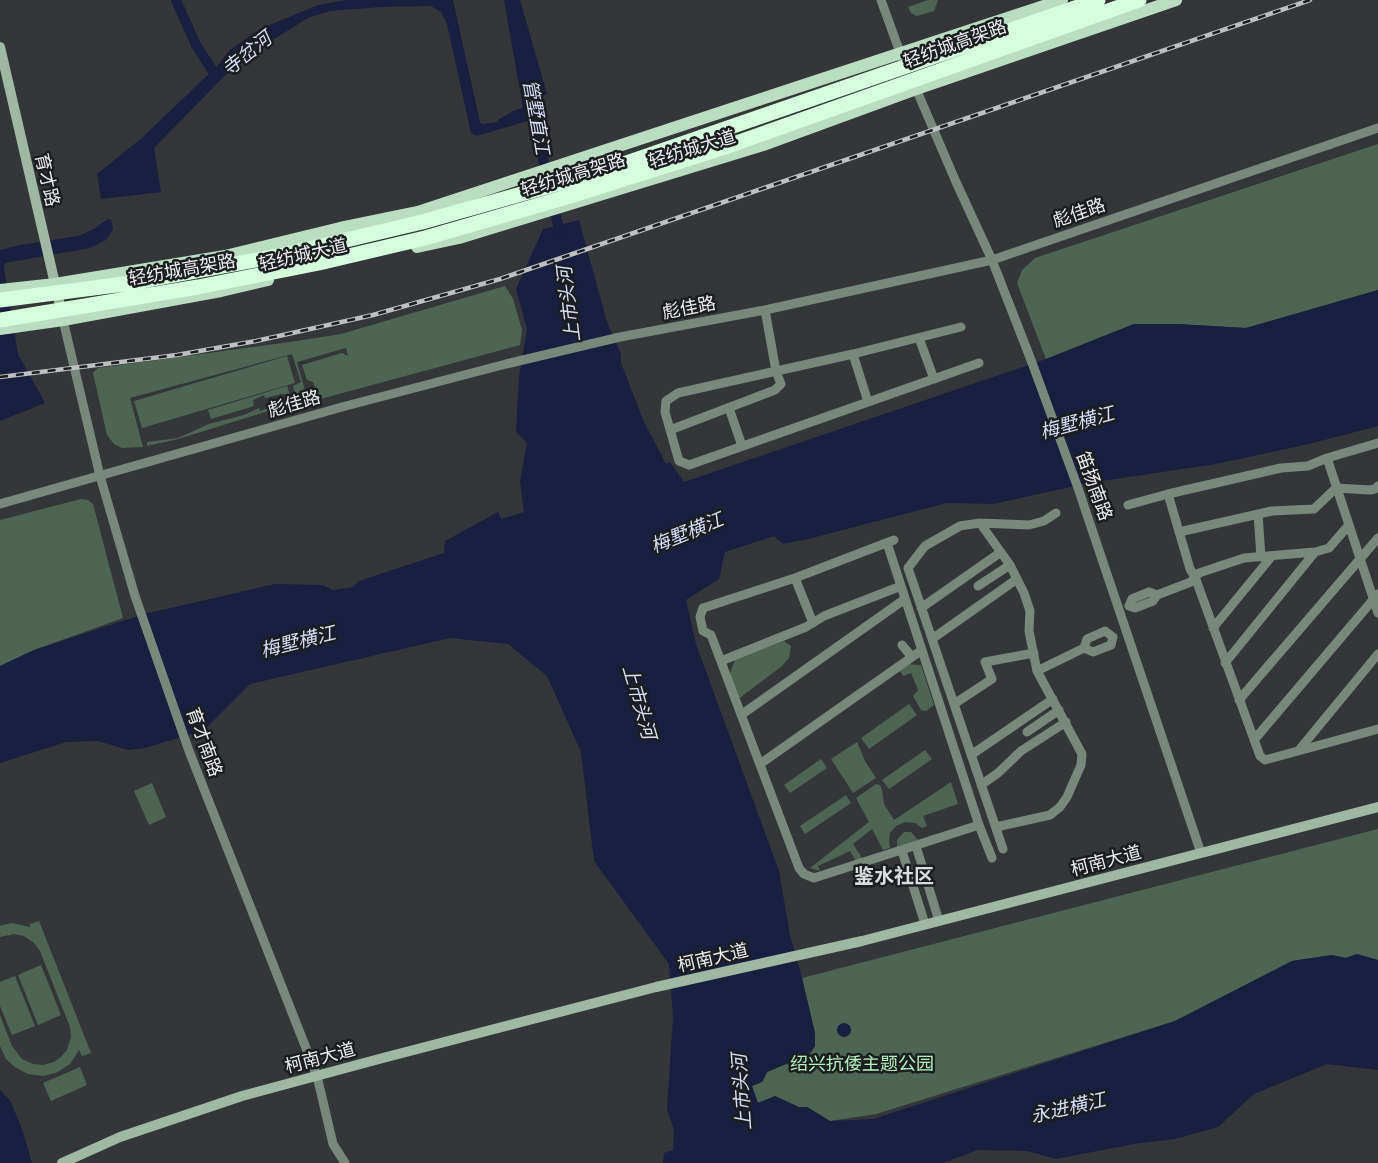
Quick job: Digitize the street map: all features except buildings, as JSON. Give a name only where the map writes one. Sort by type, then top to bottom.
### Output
[{"type":"highway","name":"轻纺城高架路","points":[[0,300],[132,283],[274,257],[422,222],[603,171],[1098,0]]},
{"type":"highway","name":"轻纺城高架路","points":[[0,320],[198,287],[319,263],[425,238],[570,196],[728,146],[1139,0]]},
{"type":"main road","name":"轻纺城大道","points":[[0,290],[55,284],[225,256],[340,228],[418,212],[1062,0]]},
{"type":"main road","name":"轻纺城大道","points":[[0,329],[64,320],[221,291],[459,238],[763,145],[916,89],[1176,0]]},
{"type":"main road","name":"育才路","points":[[0,47],[64,320]]},
{"type":"main road","name":"柯南大道","points":[[62,1163],[120,1137],[235,1099],[317,1076],[656,987],[837,947],[1378,807]]},
{"type":"street","name":"笛扬南路","points":[[881,0],[900,54],[992,260],[1031,360],[1078,488],[1201,853]]},
{"type":"street","name":"彪佳路","points":[[0,504],[342,407],[506,364],[620,337],[765,310],[992,260],[1378,128]]},
{"type":"street","points":[[670,430],[775,390],[780,384],[765,310]]},
{"type":"street","name":"育才南路","points":[[64,320],[100,476],[136,596],[189,752],[317,1076],[333,1144],[345,1163]]},
{"type":"street","points":[[961,327],[853,354],[678,393],[666,401],[665,412],[679,461],[689,465],[979,363]]},
{"type":"street","points":[[918,338],[934,379]]},
{"type":"street","points":[[853,354],[868,402]]},
{"type":"street","points":[[728,408],[742,446]]},
{"type":"street","points":[[1128,506],[1168,494],[1281,468],[1308,466],[1327,458],[1378,443]]},
{"type":"street","points":[[1327,458],[1348,526],[1376,596],[1378,613]]},
{"type":"street","points":[[1179,532],[1272,511],[1314,508],[1336,488],[1370,490],[1378,486]]},
{"type":"street","points":[[1168,494],[1190,569],[1195,577],[1260,756],[1265,760],[1378,729]]},
{"type":"street","points":[[1002,849],[908,568],[925,546],[960,526],[980,523],[1029,525],[1044,521],[1056,513]]},
{"type":"street","points":[[1258,514],[1260,557]]},
{"type":"street","points":[[980,523],[1010,565],[1017,580],[1030,611],[1029,631],[1037,671],[1082,754],[1081,765],[1067,797],[1060,807],[1050,815],[996,827]]},
{"type":"street","points":[[1119,609],[1129,606],[1135,608],[1153,601],[1157,595],[1191,582],[1199,573],[1244,558],[1315,552],[1329,548],[1348,526]]},
{"type":"street","points":[[1239,700],[1378,538]]},
{"type":"street","points":[[979,825],[814,878],[804,874],[799,868],[711,634],[703,630],[700,617],[703,608],[794,578],[891,541],[905,599],[979,825],[992,858]]},
{"type":"street","points":[[921,608],[1001,552]]},
{"type":"street","points":[[1225,663],[1315,552]]},
{"type":"street","points":[[1213,628],[1272,556]]},
{"type":"street","points":[[978,586],[1010,565]]},
{"type":"street","points":[[794,578],[813,623]]},
{"type":"street","points":[[932,638],[1017,580]]},
{"type":"street","points":[[721,660],[806,627],[824,616],[901,586]]},
{"type":"street","points":[[1254,740],[1376,596]]},
{"type":"street","points":[[741,715],[905,599]]},
{"type":"street","points":[[1037,671],[1084,648],[1087,639],[1105,631],[1113,637]]},
{"type":"street","points":[[1113,637],[1127,632]]},
{"type":"street","points":[[1084,648],[1093,652],[1111,646],[1113,637]]},
{"type":"street","points":[[902,645],[912,657]]},
{"type":"street","points":[[760,764],[922,650]]},
{"type":"street","points":[[954,704],[992,679],[985,662],[1034,653]]},
{"type":"street","points":[[1299,750],[1378,654]]},
{"type":"street","points":[[971,755],[1053,699]]},
{"type":"street","points":[[1026,732],[1059,710]]},
{"type":"street","points":[[981,785],[998,773],[1021,751],[1066,722]]},
{"type":"street","points":[[916,846],[939,921]]},
{"type":"street","points":[[902,851],[925,924]]},
{"type":"green space","points":[[928,0],[938,0],[934,11],[917,16],[911,13],[908,7]]},
{"type":"green space","points":[[1378,144],[1378,290],[1246,328],[1178,324],[1134,324],[1046,359],[1017,283],[1022,270],[1035,258]]},
{"type":"green space","points":[[505,286],[513,299],[522,330],[520,345],[313,401],[315,387],[313,382],[307,380],[302,365],[342,353],[348,356],[346,348],[297,362],[306,394],[295,394],[293,386],[301,382],[292,354],[130,398],[143,447],[122,448],[114,444],[107,435],[93,373],[98,368],[341,334]]},
{"type":"green space","points":[[287,356],[295,383],[142,428],[134,401]]},
{"type":"green space","points":[[287,386],[290,395],[281,394],[265,398],[264,395],[253,400],[254,406],[211,419],[208,410]]},
{"type":"green space","points":[[282,399],[307,399],[178,439],[147,446],[147,442],[178,438],[209,424],[244,415],[259,408],[260,411],[276,405],[275,402]]},
{"type":"green space","points":[[81,499],[88,500],[93,504],[123,618],[34,650],[0,666],[0,520]]},
{"type":"green space","points":[[784,641],[791,646],[789,658],[782,666],[737,700],[730,673],[735,660]]},
{"type":"green space","points":[[906,664],[921,665],[934,705],[926,711],[921,710],[913,696],[918,690],[911,673],[903,676],[900,671]]},
{"type":"green space","points":[[909,704],[917,715],[869,749],[861,738]]},
{"type":"green space","points":[[857,742],[865,761],[876,778],[853,793],[831,759]]},
{"type":"green space","points":[[925,750],[932,759],[889,789],[882,780]]},
{"type":"green space","points":[[821,759],[827,768],[790,793],[784,785]]},
{"type":"green space","points":[[951,782],[958,804],[923,816],[927,826],[922,828],[915,823],[905,822],[896,826],[890,833],[890,848],[883,850],[872,829],[853,844],[862,858],[856,861],[850,851],[818,866],[820,871],[810,868],[869,822],[856,798],[876,784],[880,785],[884,804],[894,820]]},
{"type":"green space","points":[[152,783],[166,817],[149,825],[134,791]]},
{"type":"green space","points":[[846,795],[851,803],[805,834],[800,826]]},
{"type":"green space","name":"绍兴抗倭主题公园","points":[[1378,829],[1378,960],[1357,954],[1346,958],[1332,955],[1292,961],[1175,1021],[876,1114],[830,1121],[807,1107],[799,1108],[775,1096],[758,1103],[752,1086],[762,1082],[767,1072],[786,1064],[796,1065],[811,1053],[815,1046],[815,1033],[802,978]]},
{"type":"green space","points":[[904,832],[911,832],[918,840],[897,847],[897,840]]},
{"type":"green space","points":[[39,921],[91,1053],[82,1056],[79,1050],[70,1064],[56,1073],[43,1076],[28,1074],[15,1067],[6,1059],[0,1046],[0,1015],[12,1046],[22,1059],[33,1064],[43,1065],[54,1062],[67,1050],[71,1037],[70,1027],[40,951],[34,943],[24,936],[14,934],[0,937],[0,926],[12,923],[30,927],[30,924]]},
{"type":"green space","points":[[41,965],[61,1015],[38,1025],[18,975]]},
{"type":"green space","points":[[15,976],[35,1026],[12,1035],[0,1006],[0,982]]},
{"type":"green space","points":[[80,1067],[87,1085],[51,1101],[43,1083]]},
{"type":"water","name":"寺岔河","points":[[345,0],[453,0],[482,124],[498,122],[498,120],[513,111],[523,108],[504,0],[520,0],[547,94],[539,97],[541,117],[477,136],[471,133],[447,24],[441,12],[431,6],[330,11],[308,18],[240,60],[154,148],[161,192],[101,199],[97,174],[143,137],[218,65],[230,50],[260,29],[318,5]]},
{"type":"water","points":[[111,219],[113,230],[106,240],[90,248],[5,263],[4,268],[18,354],[45,403],[0,421],[0,250],[78,236]]},
{"type":"water","points":[[579,220],[607,322],[621,354],[621,363],[644,422],[666,464],[670,462],[684,482],[1046,359],[1134,324],[1178,324],[1246,328],[1378,290],[1378,426],[1309,444],[1216,464],[1089,483],[993,504],[947,503],[783,544],[774,536],[725,552],[719,579],[686,600],[696,644],[779,871],[790,935],[815,1033],[815,1046],[806,1057],[796,1065],[786,1064],[767,1072],[762,1082],[752,1086],[758,1103],[775,1096],[799,1107],[807,1107],[830,1121],[873,1119],[1175,1021],[1292,961],[1332,955],[1346,958],[1357,954],[1378,960],[1378,1070],[1327,1064],[1254,1094],[1218,1127],[1175,1139],[1134,1144],[1056,1159],[1027,1151],[978,1150],[943,1163],[663,1163],[664,1153],[673,1150],[674,1130],[667,1109],[673,1017],[669,964],[594,861],[581,752],[547,676],[508,644],[450,638],[250,684],[204,730],[145,748],[128,750],[98,741],[66,742],[0,763],[0,666],[34,650],[144,614],[275,584],[323,585],[333,590],[353,587],[359,581],[444,553],[445,541],[498,512],[501,519],[524,512],[520,481],[527,443],[516,432],[519,377],[527,329],[516,289],[543,229]]},
{"type":"water","points":[[841,1023],[847,1023],[851,1030],[847,1037],[841,1037],[837,1033],[837,1027]]},
{"type":"water","points":[[0,1090],[11,1102],[23,1132],[32,1163],[0,1163]]},
{"type":"waterway","name":"寺岔河","points":[[176,0],[196,45],[216,76]]},
{"type":"waterway","name":"管墅直江","points":[[531,106],[560,234]]},
{"type":"railway","points":[[0,377],[177,355],[256,341],[373,315],[500,279],[1310,0]]},
{"type":"district","name":"鉴水社区","points":[[894,877]]},
{"type":"water label","name":"上市头河","points":[[569,304]]},
{"type":"water label","name":"梅墅横江","points":[[1077,423]]},
{"type":"water label","name":"梅墅横江","points":[[687,533]]},
{"type":"water label","name":"梅墅横江","points":[[298,642]]},
{"type":"water label","name":"上市头河","points":[[639,702]]},
{"type":"water label","name":"上市头河","points":[[742,1092]]},
{"type":"water label","name":"永进横江","points":[[1068,1108]]}]
